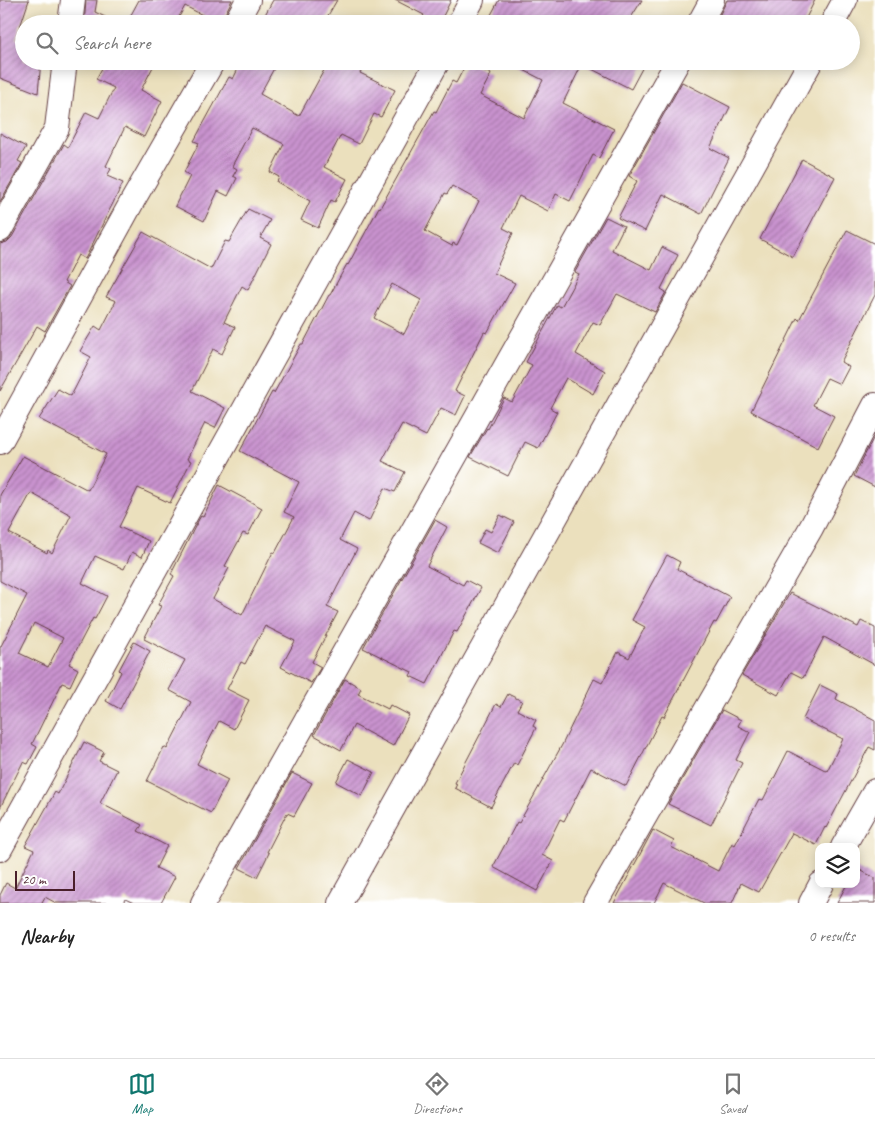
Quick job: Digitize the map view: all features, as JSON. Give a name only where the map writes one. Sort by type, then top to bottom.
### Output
[{"type":"street","points":[[71,15],[73,0]]},
{"type":"street","points":[[239,15],[248,0]]},
{"type":"street","points":[[464,15],[472,0]]},
{"type":"street","points":[[704,15],[712,0]]},
{"type":"street","points":[[837,15],[845,0]]},
{"type":"street","points":[[0,230],[57,128],[65,70]]},
{"type":"street","points":[[0,442],[133,200],[208,70]]},
{"type":"street","points":[[0,849],[433,70]]},
{"type":"street","points":[[203,903],[673,70]]},
{"type":"street","points":[[340,903],[806,70]]},
{"type":"street","points":[[594,903],[811,528],[875,405]]},
{"type":"street","points":[[845,843],[875,791]]},
{"type":"street","points":[[811,903],[820,888]]},
{"type":"building","points":[[0,0],[29,0],[24,15],[15,15],[15,70],[40,70],[38,93],[0,78]]},
{"type":"building","points":[[86,0],[97,0],[95,12],[101,15],[85,15]]},
{"type":"building","points":[[139,0],[232,0],[224,15],[202,15],[185,6],[180,15],[131,15]]},
{"type":"building","points":[[273,0],[337,0],[328,15],[265,15]]},
{"type":"building","points":[[395,0],[451,0],[444,15],[424,15]]},
{"type":"building","points":[[499,0],[642,0],[633,15],[491,15]]},
{"type":"building","points":[[727,0],[815,0],[808,15],[720,15]]},
{"type":"building","points":[[101,70],[151,70],[141,90],[162,101],[144,137],[125,127],[106,166],[111,169],[107,176],[123,183],[85,259],[78,255],[64,282],[70,286],[45,331],[37,326],[0,391],[0,244],[7,242],[12,237],[64,144],[68,147],[86,112],[99,118],[114,88],[96,79]]},
{"type":"building","points":[[238,70],[273,70],[260,94],[299,116],[324,70],[362,70],[360,73],[395,90],[381,117],[374,114],[359,144],[341,135],[324,167],[347,179],[335,202],[331,200],[318,228],[301,220],[310,201],[277,182],[279,177],[270,172],[284,144],[252,128],[232,166],[237,169],[233,176],[237,178],[228,196],[218,191],[204,221],[175,206],[190,176],[184,172],[199,143],[194,141],[229,77],[233,79]]},
{"type":"building","points":[[463,70],[483,70],[491,74],[480,95],[524,118],[543,80],[524,70],[579,70],[563,103],[614,129],[599,158],[593,155],[570,201],[556,194],[548,211],[519,196],[503,228],[513,233],[494,273],[515,283],[487,333],[484,332],[455,391],[465,396],[456,415],[441,408],[426,436],[402,424],[382,461],[405,472],[395,492],[385,488],[369,521],[354,513],[340,540],[357,549],[327,607],[338,612],[312,662],[321,667],[311,683],[281,667],[295,641],[265,626],[245,664],[241,662],[227,689],[249,700],[234,729],[219,721],[197,764],[228,780],[211,813],[147,781],[164,747],[167,749],[191,702],[169,690],[185,660],[144,639],[161,606],[158,605],[174,576],[171,574],[199,519],[201,516],[203,517],[219,485],[262,508],[248,535],[243,533],[225,566],[229,568],[213,599],[242,615],[273,552],[275,553],[294,517],[284,512],[299,482],[240,451],[272,392],[274,393],[301,344],[303,344],[329,295],[348,265],[434,111],[436,112],[452,81],[456,83]],"holes":[[[452,186],[479,201],[457,245],[453,243],[452,246],[425,231],[445,193],[447,194]],[[392,284],[421,300],[404,334],[374,318]]]},
{"type":"building","points":[[594,70],[641,70],[631,89]]},
{"type":"building","points":[[682,82],[730,107],[710,148],[729,158],[701,214],[663,194],[645,231],[618,218],[637,181],[629,176]]},
{"type":"building","points":[[0,133],[26,147],[18,161],[22,163],[0,202]]},
{"type":"building","points":[[802,159],[835,177],[793,257],[760,239]]},
{"type":"building","points":[[248,209],[270,220],[260,238],[271,244],[248,290],[242,286],[224,322],[235,327],[222,354],[213,349],[192,391],[225,408],[215,428],[205,423],[187,459],[191,461],[170,503],[138,488],[119,527],[149,541],[142,557],[132,552],[124,569],[95,556],[82,583],[107,596],[69,664],[78,669],[70,686],[62,683],[32,744],[37,747],[28,764],[23,762],[0,808],[0,648],[27,595],[0,581],[0,495],[23,456],[88,490],[106,454],[39,419],[58,389],[71,396],[91,357],[80,351],[95,326],[101,330],[116,301],[106,297],[143,232],[211,269],[225,241],[229,242]],"holes":[[[31,493],[71,515],[52,553],[48,550],[47,553],[9,533]],[[34,623],[63,638],[48,667],[19,653]]]},
{"type":"building","points":[[606,217],[624,226],[612,250],[651,270],[662,247],[678,255],[661,289],[666,292],[655,312],[617,294],[600,325],[593,322],[576,354],[605,371],[593,394],[566,378],[550,408],[557,412],[538,448],[525,442],[508,476],[470,457],[488,429],[504,398],[512,402],[532,365],[526,362],[557,305],[561,307],[579,274],[575,272]]},
{"type":"building","points":[[847,230],[875,244],[875,295],[841,362],[849,367],[840,384],[827,378],[813,405],[834,416],[818,447],[751,411],[797,318],[799,320]]},
{"type":"building","points":[[875,435],[875,487],[854,476]]},
{"type":"building","points":[[500,515],[514,522],[498,553],[478,543],[485,529],[491,532]]},
{"type":"building","points":[[435,520],[447,527],[427,566],[463,585],[466,580],[481,588],[457,632],[454,631],[427,684],[410,676],[412,672],[363,648]]},
{"type":"building","points":[[667,555],[680,562],[677,569],[730,597],[716,623],[714,622],[664,717],[662,716],[626,786],[591,768],[564,821],[560,819],[542,855],[553,861],[537,891],[493,867],[562,745],[594,679],[602,683],[618,652],[629,658],[645,627],[632,620]]},
{"type":"building","points":[[790,593],[858,627],[861,621],[875,628],[875,665],[824,637],[803,678],[791,672],[778,695],[742,675]]},
{"type":"building","points":[[134,642],[150,651],[120,709],[106,701],[121,672],[119,670]]},
{"type":"building","points":[[345,679],[361,688],[358,694],[388,709],[390,705],[409,715],[393,746],[354,725],[341,750],[314,735]]},
{"type":"building","points":[[820,685],[838,694],[836,699],[875,720],[875,750],[869,747],[817,843],[815,844],[792,833],[759,892],[741,883],[732,903],[704,903],[664,883],[654,903],[614,903],[653,830],[674,841],[671,847],[718,871],[732,843],[735,845],[759,799],[763,800],[788,751],[827,771],[843,739],[803,719]]},
{"type":"building","points":[[508,694],[522,701],[517,710],[536,720],[533,726],[536,728],[517,765],[514,763],[491,807],[455,788],[457,784],[455,783],[496,704],[501,707]]},
{"type":"building","points":[[722,710],[741,720],[738,726],[750,732],[736,760],[742,763],[711,825],[668,804]]},
{"type":"building","points":[[84,742],[104,752],[99,761],[117,770],[100,803],[142,825],[138,831],[167,846],[156,868],[175,877],[161,903],[134,903],[125,899],[123,903],[56,903],[45,897],[42,902],[44,903],[0,903],[0,895],[6,883],[15,888],[34,850],[25,846],[55,792],[58,794]]},
{"type":"building","points":[[348,759],[374,772],[362,796],[336,782]]},
{"type":"building","points":[[292,773],[312,783],[294,816],[287,813],[267,852],[269,853],[257,877],[239,868]]},
{"type":"building","points":[[860,870],[875,878],[875,903],[837,903],[845,888],[860,888]]}]
